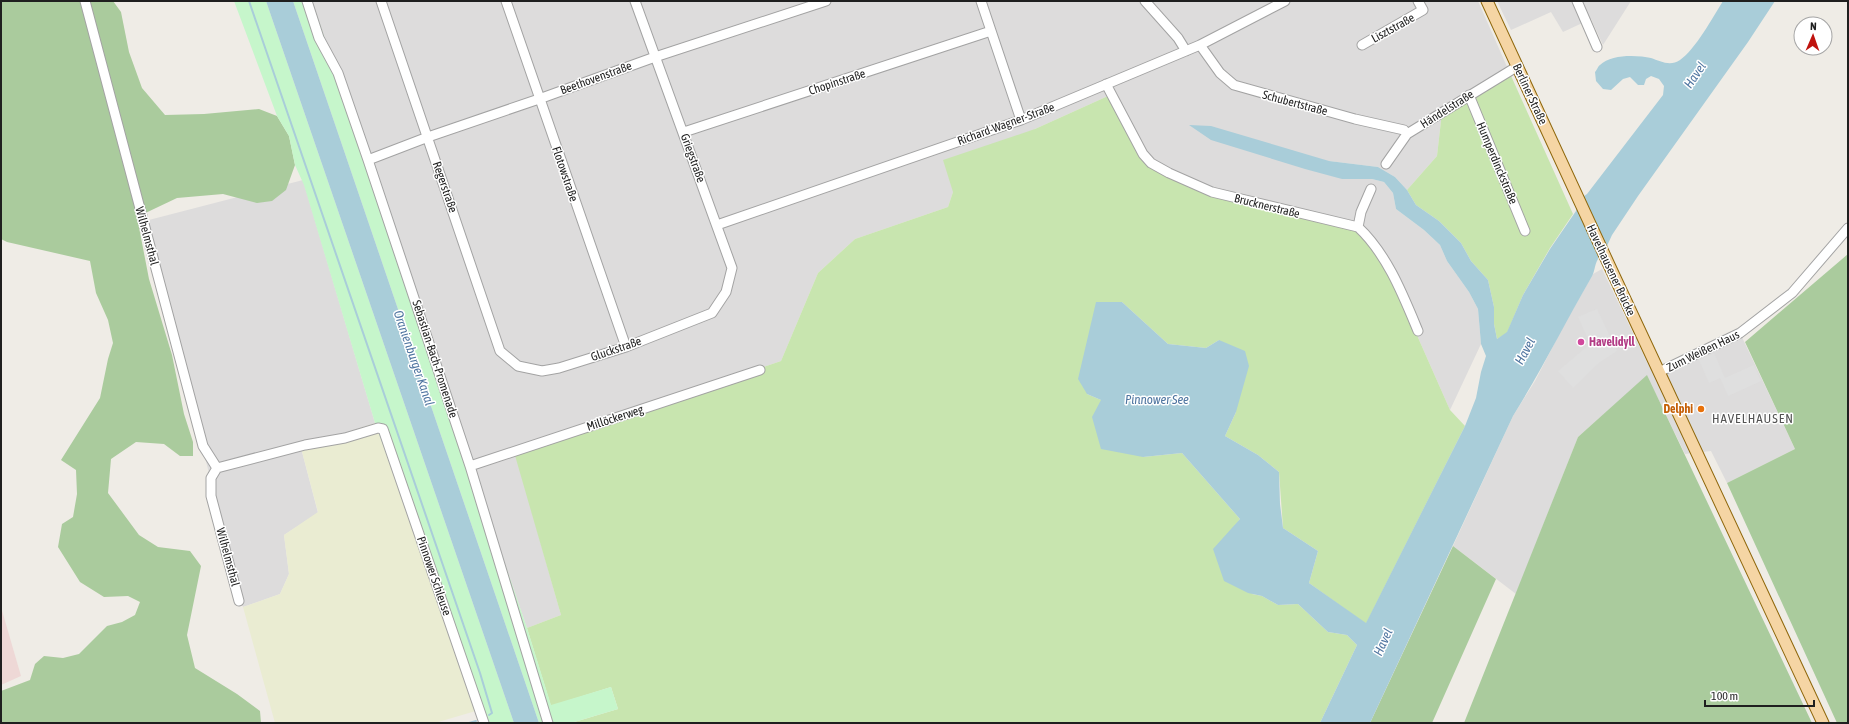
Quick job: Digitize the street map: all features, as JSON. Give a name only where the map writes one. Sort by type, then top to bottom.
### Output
[{"type":"main road","name":"Berliner Straße","points":[[1488,1],[1573,187]]},
{"type":"main road","name":"Havelhausener Brücke","points":[[1573,187],[1823,723]]},
{"type":"street","name":"Wilhelmsthal","points":[[85,1],[203,446],[216,468],[211,478],[211,496],[239,601]]},
{"type":"street","name":"Sebastian-Bach-Promenade","points":[[307,1],[319,38],[338,73],[368,160],[470,466],[548,723]]},
{"type":"street","name":"Regerstraße","points":[[381,1],[500,351],[518,366]]},
{"type":"street","name":"Flotowstraße","points":[[506,1],[626,347]]},
{"type":"street","name":"Griegstraße","points":[[635,1],[684,132],[732,268],[726,292],[712,313]]},
{"type":"street","name":"Beethovenstraße","points":[[368,160],[428,137],[655,57],[826,1]]},
{"type":"street","points":[[981,1],[1021,120]]},
{"type":"street","points":[[1145,1],[1178,38],[1186,50]]},
{"type":"street","name":"Richard-Wagner-Straße","points":[[717,225],[1021,120],[1200,45],[1285,1]]},
{"type":"street","name":"Lisztstraße","points":[[1362,45],[1423,10],[1418,1]]},
{"type":"street","points":[[1577,1],[1597,47]]},
{"type":"street","name":"Chopinstraße","points":[[684,132],[991,31]]},
{"type":"street","name":"Schubertstraße","points":[[1200,45],[1220,73],[1234,84],[1355,119],[1404,130],[1408,134]]},
{"type":"street","name":"Händelstraße","points":[[1386,164],[1408,134],[1518,66]]},
{"type":"street","name":"Brucknerstraße","points":[[1106,84],[1143,154],[1151,163],[1169,173],[1218,194],[1358,227]]},
{"type":"street","name":"Humperdinckstraße","points":[[1469,95],[1525,231]]},
{"type":"street","points":[[1371,190],[1361,212],[1358,227],[1367,235],[1383,259],[1400,290],[1418,331]]},
{"type":"street","name":"Zum Weißen Haus","points":[[1659,372],[1740,333],[1792,293],[1848,228]]},
{"type":"street","name":"Gluckstraße","points":[[518,366],[530,370],[548,370],[626,347],[712,313]]},
{"type":"street","name":"Millöckerweg","points":[[470,466],[760,370]]},
{"type":"street","name":"Pinnower Schleuse","points":[[216,468],[305,445],[344,438],[378,428],[383,429],[484,723]]},
{"type":"shaded area","points":[[312,1],[1478,1],[1508,69],[1442,112],[1437,156],[1407,190],[1395,177],[1378,167],[1329,161],[1342,179],[1372,179],[1384,182],[1393,193],[1396,209],[1424,230],[1440,245],[1447,261],[1469,292],[1478,309],[1481,344],[1450,410],[1393,281],[1355,230],[1253,206],[1190,188],[1142,160],[1108,96],[1035,129],[953,192],[948,207],[855,239],[818,273],[781,361],[515,452],[561,615],[527,628]]},
{"type":"shaded area","points":[[1497,1],[1631,1],[1603,45],[1591,19],[1563,32],[1551,12],[1511,30]]},
{"type":"shaded area","points":[[303,180],[375,423],[301,448],[318,513],[284,535],[289,574],[280,594],[243,607],[145,221]]},
{"type":"shaded area","points":[[1602,269],[1647,362],[1665,375],[1740,333],[1795,449],[1727,483],[1711,451],[1685,454],[1647,376],[1578,437],[1516,594],[1453,546],[1513,416],[1535,381],[1565,323],[1593,274]]},
{"type":"shaded area","points":[[1597,309],[1617,351],[1600,362],[1573,388],[1558,371],[1590,344],[1578,317]]},
{"type":"shaded area","points":[[1714,353],[1725,378],[1754,365],[1761,381],[1728,396],[1720,378],[1709,383],[1699,360]]},
{"type":"shaded area","points":[[1,607],[21,676],[1,685]]},
{"type":"green space","points":[[1,1],[113,1],[121,12],[129,52],[142,88],[165,115],[204,114],[259,109],[277,116],[289,136],[295,165],[286,190],[272,201],[257,203],[223,194],[177,198],[137,217],[149,279],[172,355],[184,414],[193,442],[193,456],[180,456],[164,444],[136,442],[111,459],[108,493],[139,535],[158,547],[190,551],[201,566],[187,635],[195,668],[237,694],[260,711],[261,723],[1,723],[1,691],[30,680],[35,664],[44,656],[63,658],[79,654],[107,626],[122,622],[135,615],[140,602],[128,596],[104,597],[80,582],[58,547],[62,524],[73,517],[77,494],[76,470],[61,460],[100,398],[113,343],[108,320],[96,293],[90,261],[7,242],[1,239]]},
{"type":"green space","points":[[234,1],[266,1],[514,723],[481,723],[479,710],[375,423],[304,185],[295,165],[289,136],[277,116]]},
{"type":"green space","points":[[293,1],[312,1],[527,628],[551,705],[611,687],[618,709],[571,723],[539,723]]},
{"type":"green space","points":[[1508,69],[1573,214],[1550,248],[1523,295],[1507,333],[1497,339],[1494,324],[1494,307],[1488,280],[1471,261],[1461,243],[1439,221],[1416,205],[1407,190],[1437,156],[1442,112]]},
{"type":"green space","points":[[1108,96],[1142,160],[1190,188],[1253,206],[1355,230],[1365,237],[1393,281],[1450,410],[1465,426],[1366,624],[1309,583],[1318,551],[1283,528],[1279,472],[1258,455],[1225,436],[1236,412],[1219,340],[1206,348],[1168,344],[1122,302],[1087,394],[1101,400],[1143,457],[1182,453],[1240,519],[1234,527],[1252,594],[1262,596],[1278,605],[1298,604],[1328,632],[1347,635],[1357,645],[1320,723],[571,723],[618,709],[611,687],[551,706],[527,628],[561,615],[514,452],[781,361],[818,273],[855,239],[948,207],[953,192],[943,160],[1035,129]]},
{"type":"green space","points":[[1848,254],[1848,723],[1837,723],[1727,483],[1795,449],[1745,342]]},
{"type":"green space","points":[[1647,375],[1812,723],[1464,723],[1578,437]]},
{"type":"green space","points":[[375,423],[479,710],[435,723],[275,723],[243,607],[280,594],[289,574],[284,535],[318,512],[301,448]]},
{"type":"green space","points":[[1453,546],[1496,579],[1432,723],[1370,723]]},
{"type":"water","name":"Oranienburger Kanal","points":[[266,1],[293,1],[539,723],[514,723]]},
{"type":"water","points":[[1723,1],[1775,1],[1748,42],[1638,196],[1612,235],[1607,246],[1606,245],[1598,257],[1592,276],[1513,416],[1370,723],[1320,723],[1357,645],[1347,635],[1328,632],[1298,604],[1278,605],[1262,596],[1248,593],[1224,581],[1213,549],[1240,519],[1182,453],[1143,457],[1101,449],[1092,417],[1101,400],[1087,394],[1078,379],[1096,302],[1122,302],[1168,344],[1206,348],[1219,340],[1245,351],[1249,366],[1236,412],[1225,436],[1258,455],[1279,472],[1280,504],[1283,528],[1318,551],[1309,583],[1366,623],[1465,426],[1476,398],[1486,356],[1481,344],[1478,309],[1469,292],[1447,261],[1440,245],[1424,230],[1396,209],[1393,193],[1384,182],[1372,179],[1342,179],[1305,169],[1211,140],[1189,125],[1211,126],[1329,161],[1378,167],[1395,177],[1407,190],[1416,205],[1439,221],[1461,243],[1471,261],[1488,280],[1494,307],[1494,324],[1497,339],[1507,332],[1523,295],[1550,249],[1576,211],[1580,201],[1663,95],[1664,86],[1659,79],[1651,76],[1646,79],[1644,85],[1638,85],[1630,77],[1623,79],[1611,90],[1603,89],[1596,81],[1595,72],[1599,66],[1605,61],[1624,56],[1645,57],[1669,63],[1680,60],[1698,41]]},
{"type":"waterway","points":[[249,1],[480,673],[492,713],[489,715]]},
{"type":"waterway","points":[[469,723],[476,721]]},
{"type":"place","name":"Havelidyll","points":[[1581,342]]},
{"type":"place","name":"Delphi","points":[[1701,409]]},
{"type":"district","name":"HAVELHAUSEN","points":[[1753,418]]},
{"type":"water label","name":"Havel","points":[[1695,75]]},
{"type":"water label","name":"Havel","points":[[1525,351]]},
{"type":"water label","name":"Pinnower See","points":[[1157,399]]},
{"type":"water label","name":"Havel","points":[[1383,642]]}]
